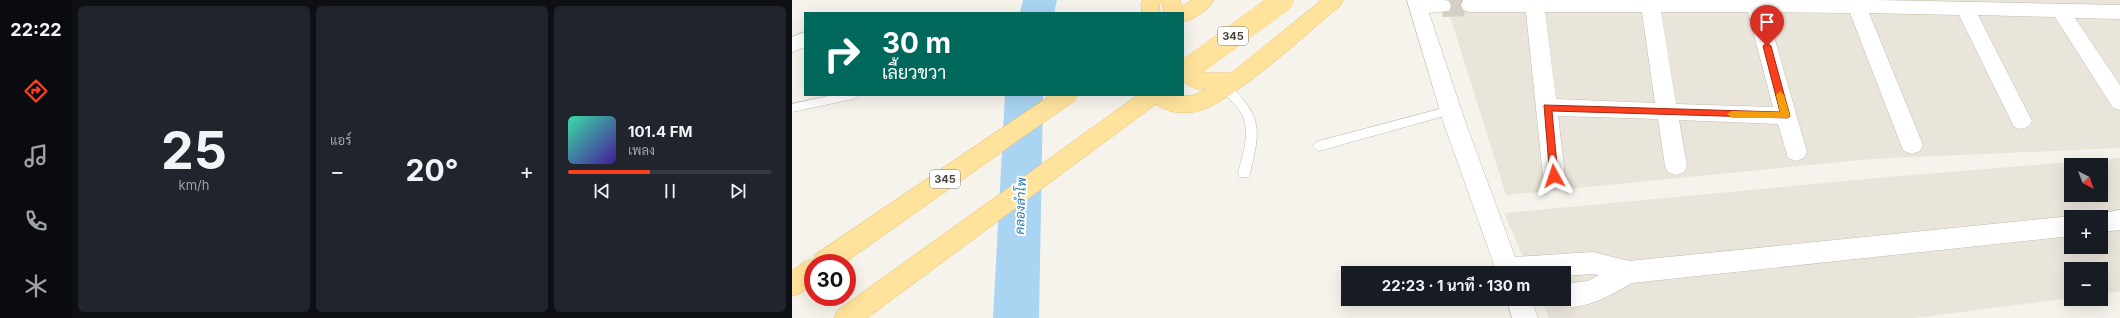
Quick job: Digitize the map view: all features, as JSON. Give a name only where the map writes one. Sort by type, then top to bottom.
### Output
[{"type":"main road","points":[[1151,12],[1150,4],[1153,0]]},
{"type":"main road","points":[[1171,0],[1173,12]]},
{"type":"main road","points":[[1184,14],[1205,0]]},
{"type":"main road","name":"345","points":[[1184,72],[1283,0]]},
{"type":"main road","points":[[1160,96],[1172,104],[1194,104],[1230,83],[1334,0]]},
{"type":"main road","points":[[1184,74],[1197,81],[1230,83]]},
{"type":"main road","name":"345","points":[[837,254],[1066,96]]},
{"type":"main road","points":[[847,318],[1151,96]]},
{"type":"main road","points":[[792,285],[804,276]]},
{"type":"street","points":[[1442,6],[1417,3],[1451,110],[1506,266]]},
{"type":"street","points":[[1536,4],[1554,176]]},
{"type":"street","points":[[1650,4],[1676,166]]},
{"type":"street","points":[[1470,5],[1650,4],[1858,6],[2120,12]]},
{"type":"street","points":[[1756,5],[1796,152]]},
{"type":"street","points":[[1858,6],[1912,145]]},
{"type":"street","points":[[1965,8],[2021,121]]},
{"type":"street","points":[[2062,11],[2120,102]]},
{"type":"street","points":[[792,44],[804,39]]},
{"type":"street","points":[[1547,107],[1785,116]]},
{"type":"street","points":[[2108,221],[2120,220]]},
{"type":"street","points":[[1561,266],[1593,263],[1629,272],[2064,227]]},
{"type":"street","points":[[1571,295],[1592,292],[1629,272]]},
{"type":"street","points":[[1521,306],[1525,318]]},
{"type":"lane","points":[[1230,83],[1253,126],[1253,137],[1244,173]]},
{"type":"lane","points":[[792,108],[848,96]]},
{"type":"lane","points":[[1319,146],[1451,110]]},
{"type":"shaded area","points":[[1445,0],[2120,0],[2120,148],[1871,159],[1506,195]]},
{"type":"shaded area","points":[[2120,158],[2120,291],[2108,293],[2108,262],[2064,262],[2064,299],[1914,318],[1549,318],[1544,306],[1571,306],[1571,266],[1527,266],[1504,213],[1888,177],[2064,163],[2064,202],[2108,202],[2108,159]]},
{"type":"waterway","name":"คลองลำโพ","points":[[1037,12],[1040,0]]},
{"type":"waterway","name":"คลองลำโพ","points":[[1016,318],[1024,96]]},
{"type":"tunnel","points":[[1442,6],[1470,5]]},
{"type":"slow traffic","points":[[1732,114],[1785,116],[1780,95]]},
{"type":"route","points":[[1554,176],[1547,107],[1785,116],[1767,46]]}]
